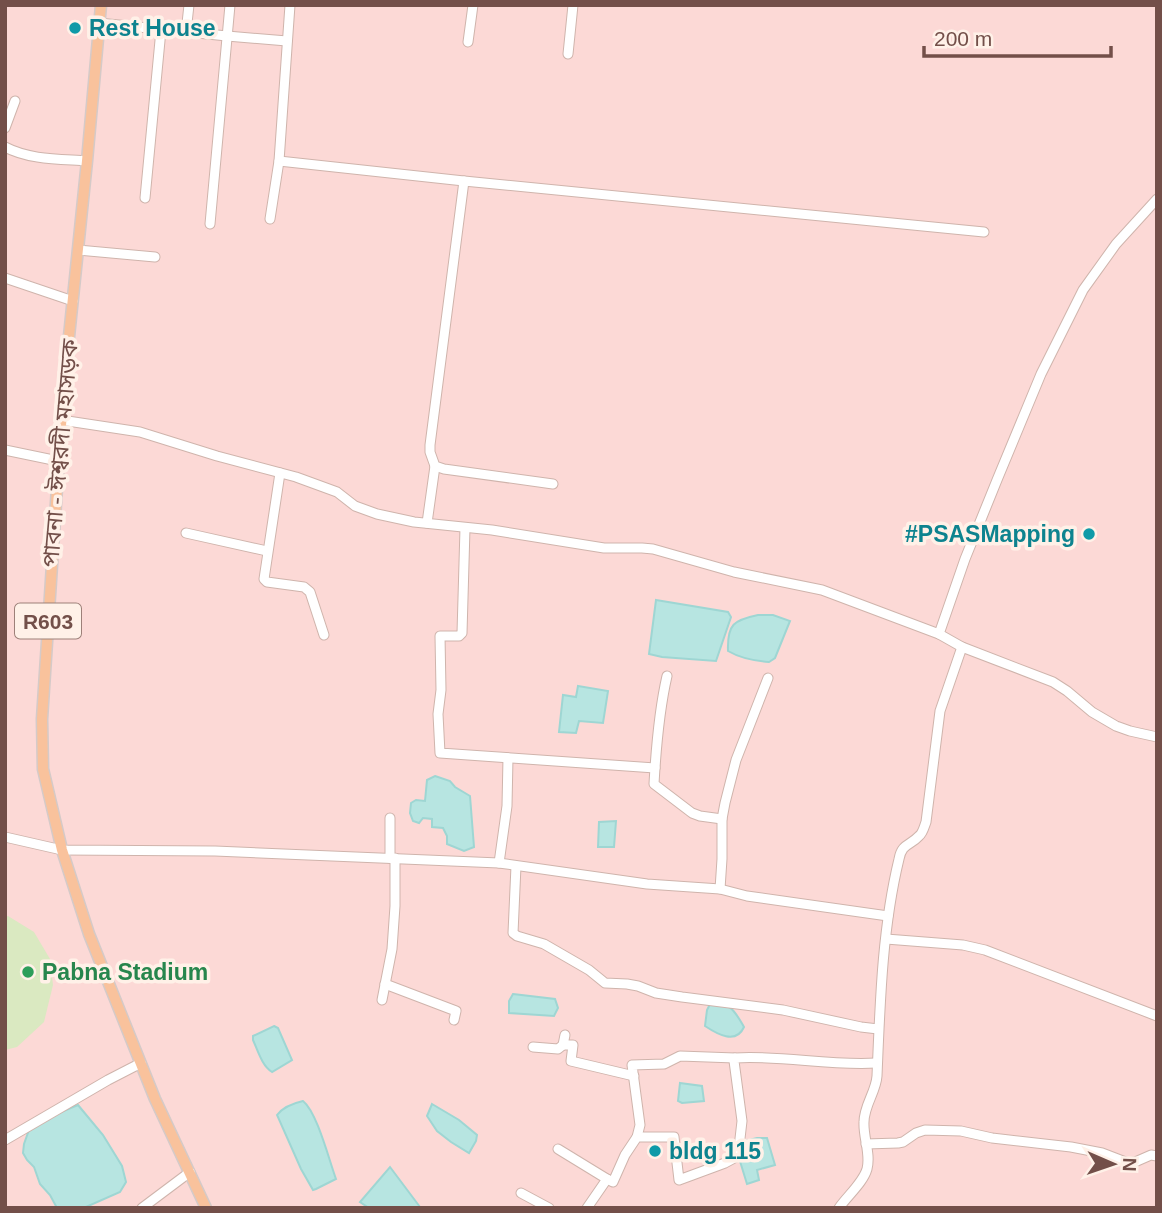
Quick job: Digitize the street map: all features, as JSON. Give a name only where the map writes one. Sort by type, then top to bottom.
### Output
[{"type":"main road","name":"পাবনা - ঈশ্বরদী মহাসড়ক","points":[[101,5],[61,420],[42,719],[43,769],[62,850],[89,934],[155,1099],[206,1208]]},
{"type":"street","points":[[186,32],[189,5]]},
{"type":"street","points":[[211,224],[230,5]]},
{"type":"street","points":[[270,219],[279,161],[290,5]]},
{"type":"street","points":[[468,42],[473,5]]},
{"type":"street","points":[[568,54],[573,5]]},
{"type":"street","points":[[99,23],[287,41]]},
{"type":"street","points":[[145,198],[161,30]]},
{"type":"street","points":[[5,128],[15,101]]},
{"type":"street","points":[[5,147],[31,156],[87,161]]},
{"type":"street","points":[[279,161],[984,232]]},
{"type":"street","points":[[427,523],[435,466],[430,445],[464,181]]},
{"type":"street","points":[[939,635],[965,559],[1041,374],[1083,290],[1116,244],[1157,199]]},
{"type":"street","points":[[78,250],[155,257]]},
{"type":"street","points":[[5,278],[73,301]]},
{"type":"street","points":[[61,420],[140,432],[280,473],[337,492],[355,506],[377,514],[604,548],[653,549],[734,572],[822,590],[1053,682],[1092,712],[1116,726],[1157,737]]},
{"type":"street","points":[[5,450],[58,461]]},
{"type":"street","points":[[435,466],[553,484]]},
{"type":"street","points":[[280,473],[264,579],[267,582],[304,587],[310,592],[324,635]]},
{"type":"street","points":[[465,528],[462,633],[459,636],[440,636],[439,751],[655,768]]},
{"type":"street","points":[[186,533],[267,551]]},
{"type":"street","points":[[839,1208],[867,1169],[863,1123],[877,1078],[878,1029],[888,916],[899,856],[906,845],[919,837],[926,822],[940,711],[962,647]]},
{"type":"street","points":[[667,676],[660,710],[654,784],[692,813],[722,819]]},
{"type":"street","points":[[720,889],[722,819],[730,782],[768,678]]},
{"type":"street","points":[[499,863],[507,806],[508,758]]},
{"type":"street","points":[[382,1000],[392,949],[394,917],[390,818]]},
{"type":"street","points":[[5,837],[62,850],[215,851],[499,863],[647,884],[720,889],[747,896],[888,916]]},
{"type":"street","points":[[516,866],[513,933],[544,944],[577,962],[605,983],[627,984],[656,993],[783,1010],[878,1029]]},
{"type":"street","points":[[886,939],[963,945],[985,950],[1157,1016]]},
{"type":"street","points":[[385,985],[456,1011],[454,1020]]},
{"type":"street","points":[[533,1047],[558,1049],[564,1040],[573,1045],[570,1061],[634,1076]]},
{"type":"street","points":[[558,1149],[613,1182],[625,1155],[637,1137],[640,1125],[632,1065],[664,1064],[680,1056],[769,1058],[834,1064],[876,1063]]},
{"type":"street","points":[[637,1137],[674,1137],[679,1180],[738,1156],[742,1121],[735,1058]]},
{"type":"street","points":[[5,1140],[141,1063]]},
{"type":"street","points":[[866,1144],[903,1142],[925,1130],[961,1131],[992,1138],[1071,1147],[1102,1153],[1128,1163],[1151,1155],[1157,1156]]},
{"type":"street","points":[[142,1208],[190,1172]]},
{"type":"street","points":[[587,1208],[607,1179]]},
{"type":"street","points":[[521,1194],[550,1208]]},
{"type":"shaded area","points":[[5,5],[1157,5],[1157,1208],[5,1208]]},
{"type":"green space","name":"Pabna Stadium","points":[[8,916],[34,932],[50,959],[53,985],[44,1022],[17,1047],[5,1050],[5,917]]},
{"type":"water","points":[[656,600],[728,612],[731,617],[716,661],[649,654]]},
{"type":"water","points":[[758,615],[773,615],[790,621],[775,658],[769,662],[748,659],[728,651],[729,635],[734,625],[738,621]]},
{"type":"water","points":[[578,686],[608,691],[603,723],[579,721],[576,733],[559,732],[563,695],[576,697]]},
{"type":"water","points":[[435,776],[450,781],[470,796],[474,847],[464,851],[447,844],[443,828],[432,827],[432,819],[423,818],[419,823],[413,821],[411,803],[416,800],[425,801],[427,780]]},
{"type":"water","points":[[616,821],[614,847],[598,847],[599,822]]},
{"type":"water","points":[[513,994],[555,999],[558,1008],[554,1016],[509,1013],[509,1001]]},
{"type":"water","points":[[711,1002],[724,1004],[732,1009],[744,1027],[741,1032],[731,1037],[705,1026]]},
{"type":"water","points":[[274,1026],[278,1028],[292,1060],[272,1072],[261,1058],[253,1036]]},
{"type":"water","points":[[680,1083],[702,1086],[704,1101],[678,1101]]},
{"type":"water","points":[[303,1101],[318,1126],[336,1179],[313,1190],[277,1115],[289,1106]]},
{"type":"water","points":[[432,1104],[459,1120],[477,1135],[469,1153],[437,1131],[427,1116]]},
{"type":"water","points":[[78,1105],[103,1135],[122,1166],[126,1182],[120,1192],[86,1207],[57,1208],[23,1153],[24,1144],[29,1130]]},
{"type":"water","points":[[767,1138],[775,1165],[757,1170],[759,1180],[747,1184],[739,1158],[741,1142]]},
{"type":"water","points":[[390,1167],[420,1208],[369,1208],[360,1202]]},
{"type":"place","name":"Rest House","points":[[75,28]]},
{"type":"place","name":"#PSASMapping","points":[[1089,534]]},
{"type":"place","name":"Pabna Stadium","points":[[28,972]]},
{"type":"place","name":"bldg 115","points":[[655,1151]]}]
